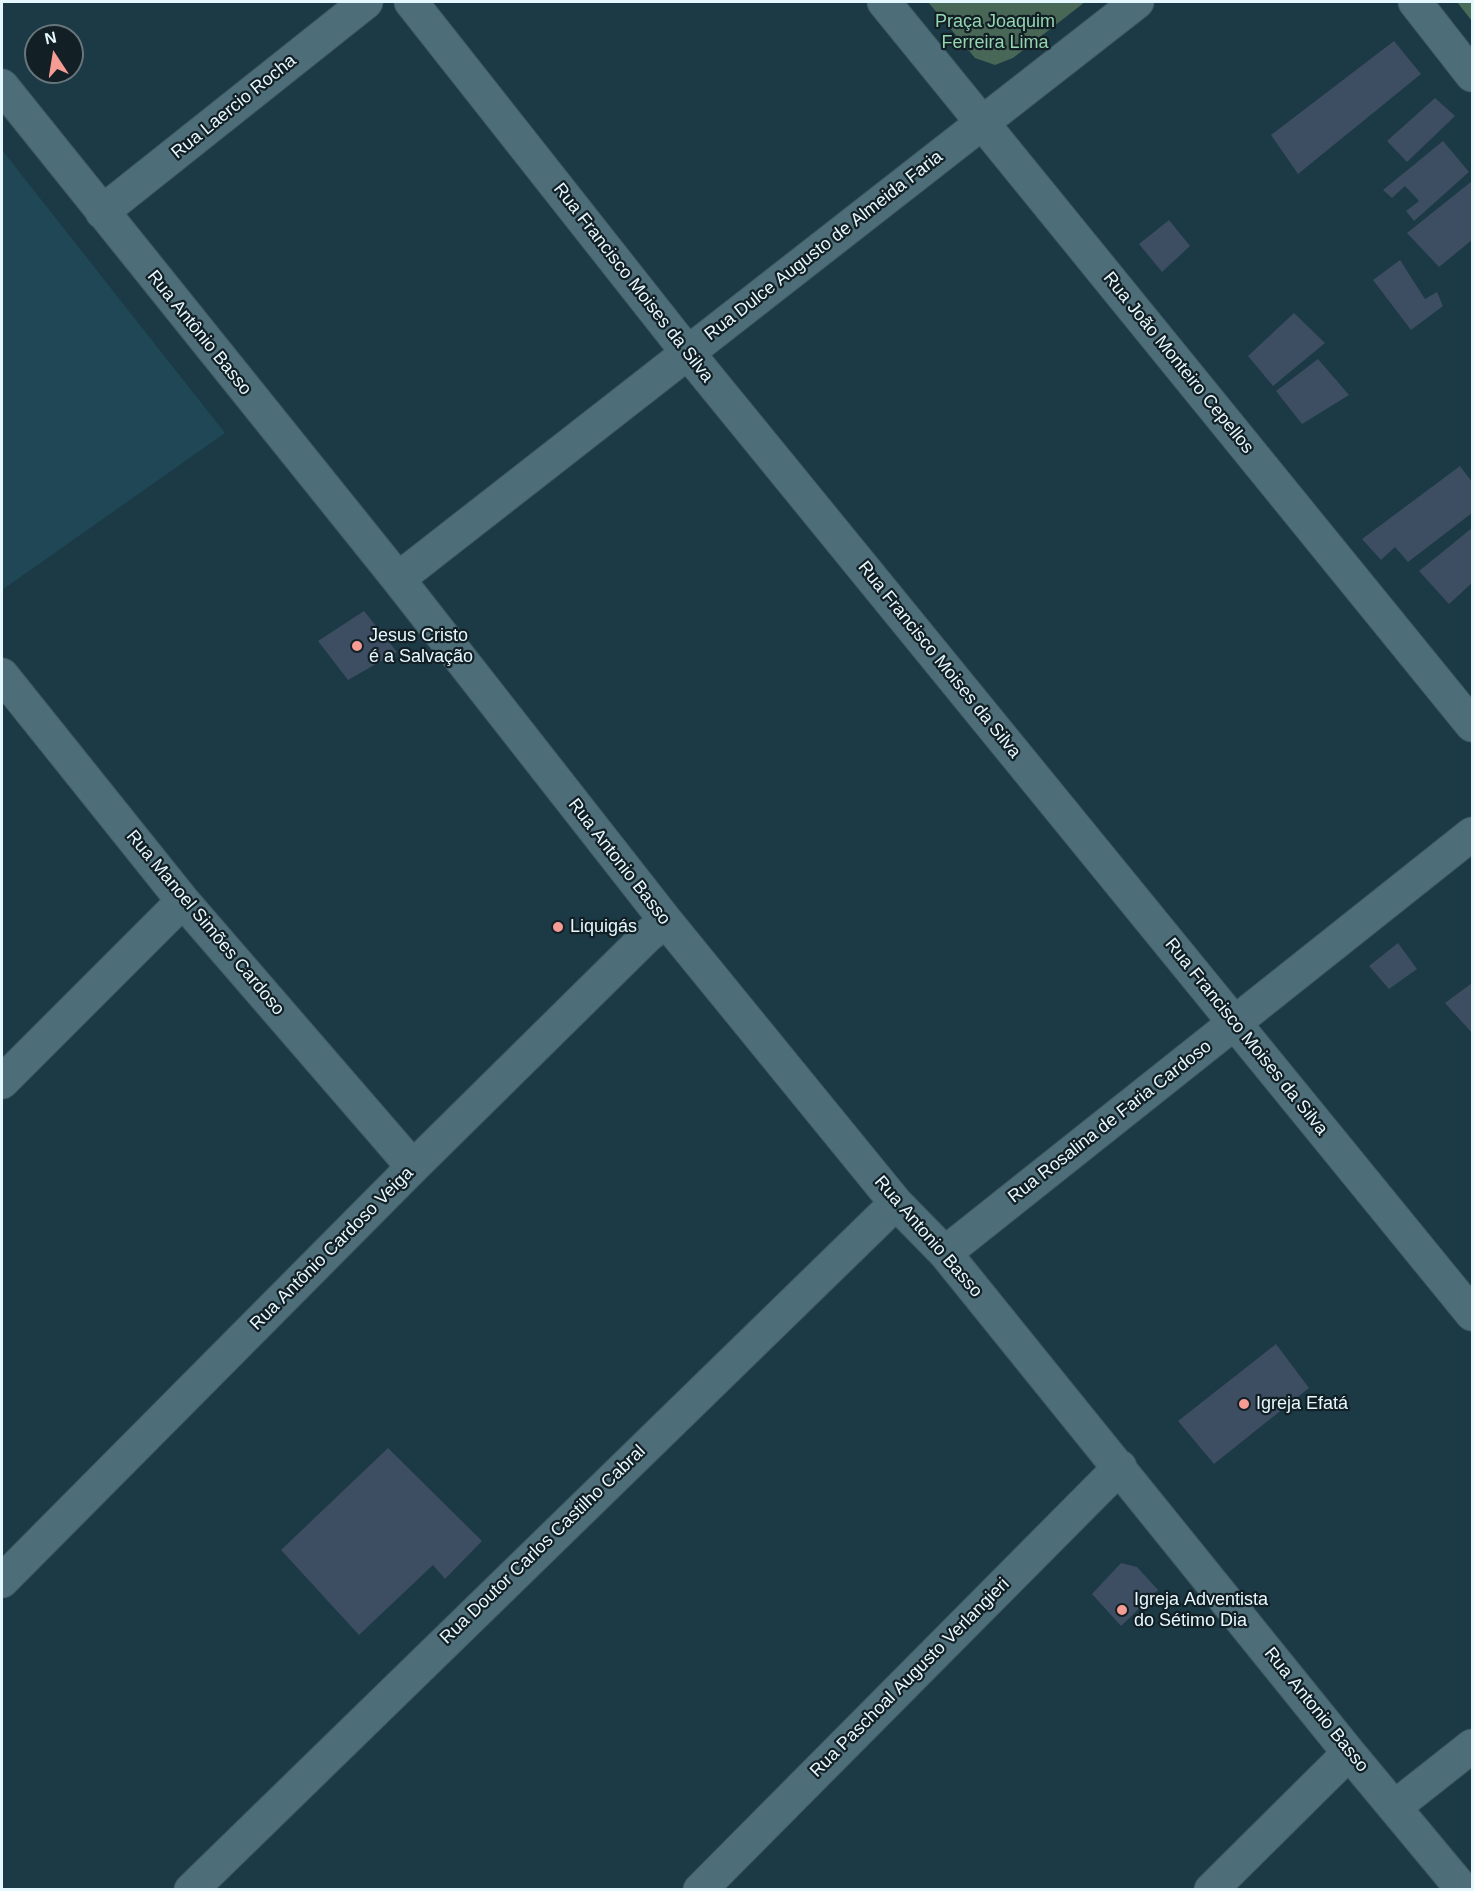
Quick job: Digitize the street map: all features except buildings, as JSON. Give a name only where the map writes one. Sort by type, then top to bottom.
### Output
[{"type":"street","name":"Rua Laercio Rocha","points":[[102,212],[366,2]]},
{"type":"street","name":"Rua Francisco Moises da Silva","points":[[411,2],[688,353],[1473,1314]]},
{"type":"street","name":"Rua João Monteiro Cepellos","points":[[884,2],[1473,724]]},
{"type":"street","name":"Rua Dulce Augusto de Almeida Faria","points":[[398,579],[1137,2]]},
{"type":"street","points":[[1415,2],[1473,75]]},
{"type":"street","name":"Rua Antônio Basso","points":[[2,86],[398,579]]},
{"type":"street","name":"Rua Antonio Basso","points":[[398,579],[666,921],[896,1203],[945,1253],[1349,1753],[1396,1806],[1463,1890]]},
{"type":"street","name":"Rua Manoel Simões Cardoso","points":[[2,675],[183,901],[413,1167]]},
{"type":"street","name":"Rua Rosalina de Faria Cardoso","points":[[945,1253],[1473,834]]},
{"type":"street","points":[[2,1082],[183,901]]},
{"type":"street","name":"Rua Antônio Cardoso Veiga","points":[[2,1581],[413,1167],[647,936],[666,921]]},
{"type":"street","name":"Rua Doutor Carlos Castilho Cabral","points":[[204,1885],[896,1203]]},
{"type":"street","name":"Rua Paschoal Augusto Verlangieri","points":[[700,1890],[1120,1467]]},
{"type":"street","points":[[1396,1806],[1473,1746]]},
{"type":"street","points":[[1211,1890],[1349,1753]]},
{"type":"shaded area","points":[[2,150],[225,433],[2,590]]},
{"type":"green space","name":"Praça Joaquim Ferreira Lima","points":[[928,2],[1085,2],[1013,58],[995,65],[975,58]]},
{"type":"green space","points":[[1457,2],[1472,2],[1472,21]]},
{"type":"place","name":"Jesus Cristo é a Salvação","points":[[357,646]]},
{"type":"place","name":"Liquigás","points":[[558,927]]},
{"type":"place","name":"Igreja Efatá","points":[[1244,1404]]},
{"type":"place","name":"Igreja Adventista do Sétimo Dia","points":[[1122,1610]]}]
